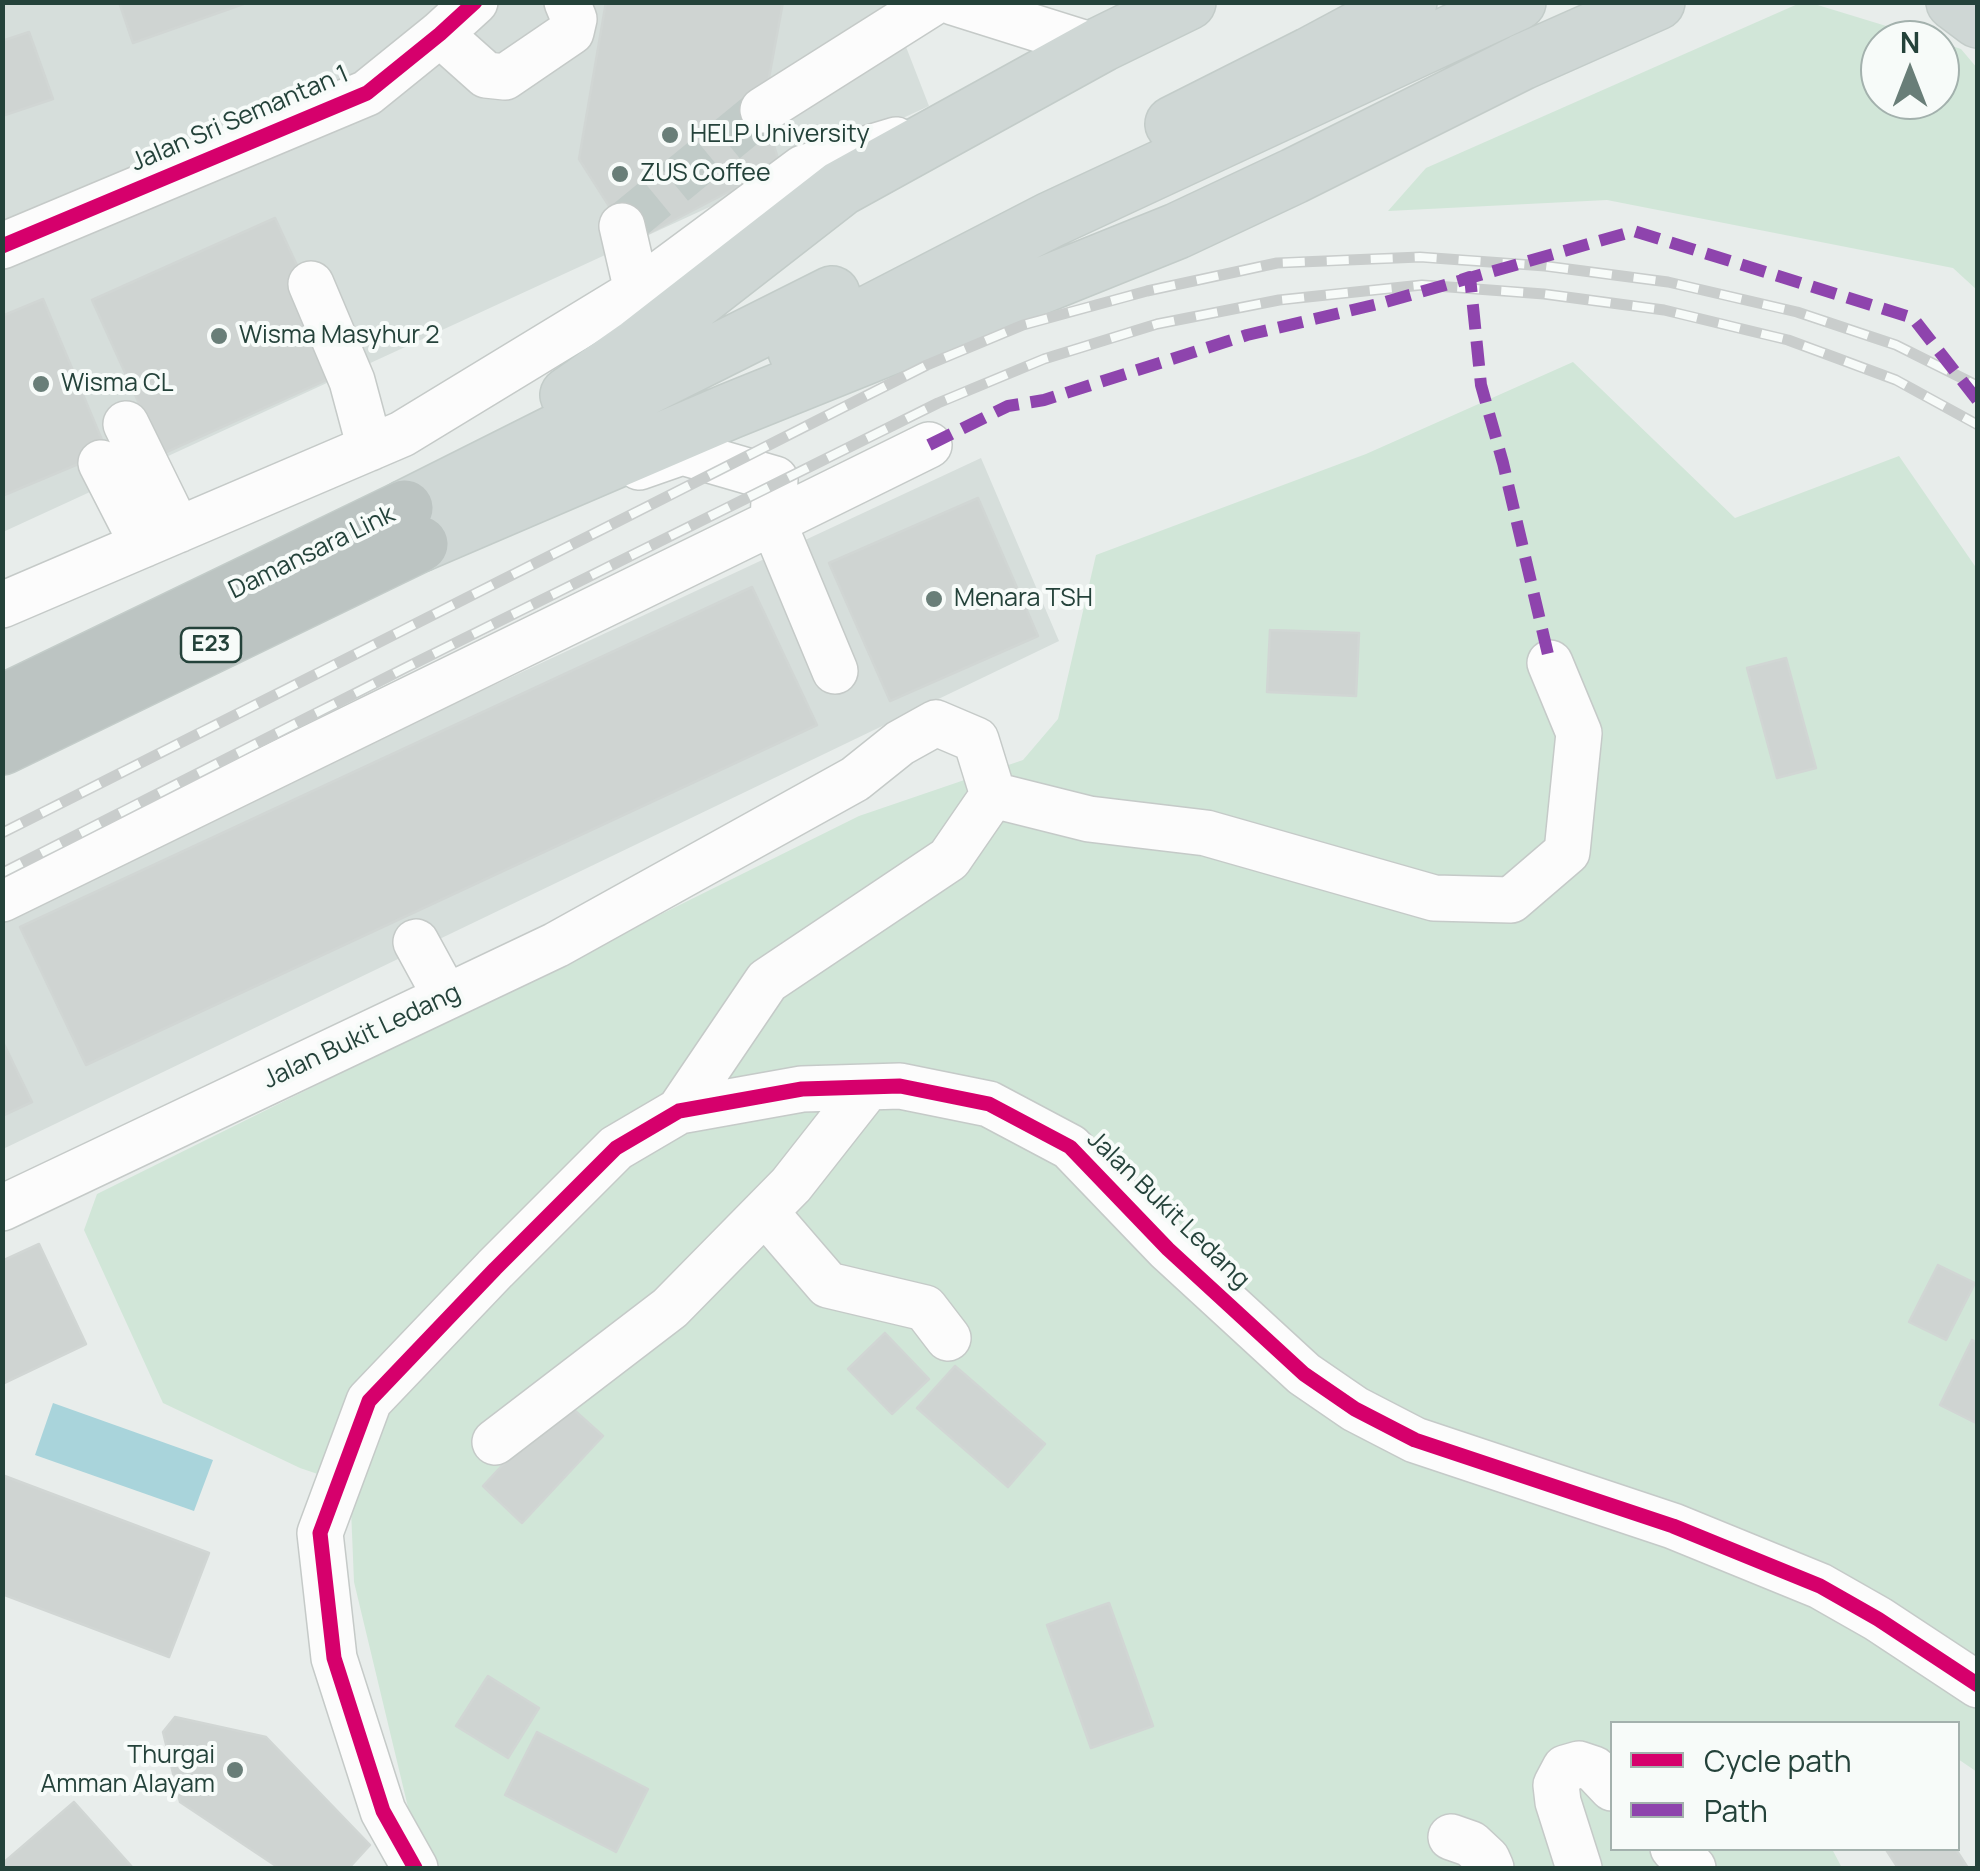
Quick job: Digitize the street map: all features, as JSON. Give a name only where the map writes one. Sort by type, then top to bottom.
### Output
[{"type":"highway","name":"Damansara Link","points":[[2,703],[413,526]]},
{"type":"highway","name":"Damansara Link","points":[[2,747],[413,526]]},
{"type":"main road","points":[[413,526],[841,188],[1096,47],[1188,2]]},
{"type":"main road","points":[[413,526],[1409,2]]},
{"type":"main road","points":[[413,526],[1050,220],[1518,2]]},
{"type":"main road","points":[[413,526],[730,411],[1177,231],[1522,62],[1657,2]]},
{"type":"main road","points":[[1954,2],[1978,20]]},
{"type":"street","name":"Jalan Sri Semantan 1","points":[[2,246],[367,93],[474,2]]},
{"type":"street","points":[[440,34],[486,75],[505,77],[571,32],[574,19],[566,2]]},
{"type":"street","points":[[762,110],[934,2]]},
{"type":"street","points":[[953,2],[1096,47]]},
{"type":"street","points":[[2,605],[402,434],[637,291],[803,168],[962,120]]},
{"type":"street","points":[[622,226],[637,291]]},
{"type":"street","points":[[311,284],[352,382],[370,448]]},
{"type":"street","points":[[126,424],[160,537]]},
{"type":"street","points":[[2,899],[929,444]]},
{"type":"street","points":[[413,526],[682,452],[775,479],[773,522],[835,671]]},
{"type":"street","points":[[102,463],[160,537]]},
{"type":"street","points":[[992,795],[1089,819],[1206,833],[1434,898],[1511,900],[1567,852],[1578,733],[1550,663]]},
{"type":"street","name":"Jalan Bukit Ledang","points":[[2,1208],[556,945],[855,779],[900,743],[930,709],[976,740],[992,795],[949,859],[766,981],[679,1112]]},
{"type":"street","points":[[416,942],[446,997]]},
{"type":"street","name":"Jalan Bukit Ledang","points":[[415,1868],[383,1811],[334,1658],[320,1533],[369,1400],[616,1148],[679,1112],[802,1089],[900,1086],[989,1104],[1070,1147],[1181,1261],[1304,1374],[1354,1409],[1415,1440],[1673,1526],[1820,1586],[1978,1685]]},
{"type":"street","points":[[496,1442],[670,1308],[791,1185],[868,1087]]},
{"type":"street","points":[[765,1212],[828,1285],[925,1308],[948,1338]]},
{"type":"street","points":[[1579,1868],[1556,1785],[1565,1768],[1579,1764],[1594,1769],[1610,1786]]},
{"type":"street","points":[[1450,1837],[1472,1844],[1490,1868]]},
{"type":"shaded area","points":[[2,3],[889,3],[929,106],[3,532]]},
{"type":"shaded area","points":[[981,458],[1059,641],[3,1149],[3,914]]},
{"type":"green space","points":[[1800,3],[1811,3],[1867,20],[1860,20],[1860,120],[1960,120],[1960,49],[1977,68],[1977,290],[1953,268],[1607,200],[1388,211],[1426,168]]},
{"type":"green space","points":[[1573,362],[1735,518],[1899,456],[1977,569],[1977,1772],[1960,1760],[1960,1721],[1610,1721],[1610,1851],[1833,1851],[1842,1868],[441,1868],[413,1828],[354,1582],[350,1485],[300,1468],[163,1403],[84,1230],[97,1194],[859,816],[1023,760],[1058,719],[1096,555],[1366,454]]},
{"type":"water","points":[[53,1403],[213,1460],[194,1511],[35,1455]]},
{"type":"building","points":[[119,2],[249,2],[133,43]]},
{"type":"building","points":[[606,2],[783,2],[763,110],[780,165],[632,242],[579,159]]},
{"type":"building","points":[[29,32],[53,99],[2,116],[2,41]]},
{"type":"building","name":"Wisma Masyhur 2","points":[[275,218],[346,371],[162,454],[92,300]]},
{"type":"building","name":"Wisma CL","points":[[43,299],[107,452],[2,496],[2,316]]},
{"type":"building","name":"Menara TSH","points":[[978,498],[1038,636],[890,701],[829,563]]},
{"type":"building","points":[[752,587],[817,725],[86,1065],[20,927]]},
{"type":"building","points":[[1270,630],[1359,633],[1356,696],[1267,692]]},
{"type":"building","points":[[1786,658],[1816,768],[1777,778],[1747,668]]},
{"type":"building","points":[[2,1040],[32,1102],[2,1116]]},
{"type":"building","points":[[39,1244],[86,1344],[2,1384],[2,1261]]},
{"type":"building","points":[[1938,1265],[1975,1283],[1946,1340],[1909,1322]]},
{"type":"building","points":[[885,1333],[929,1379],[892,1414],[848,1369]]},
{"type":"building","points":[[1972,1340],[1978,1343],[1978,1424],[1940,1405]]},
{"type":"building","points":[[955,1366],[1045,1444],[1008,1487],[917,1408]]},
{"type":"building","points":[[563,1400],[603,1436],[522,1523],[483,1486]]},
{"type":"building","points":[[2,1475],[209,1553],[169,1657],[2,1594]]},
{"type":"building","points":[[1109,1603],[1153,1726],[1091,1748],[1047,1625]]},
{"type":"building","points":[[488,1676],[539,1708],[508,1758],[456,1726]]},
{"type":"building","name":"Thurgai Amman Alayam","points":[[175,1717],[266,1737],[370,1845],[349,1868],[279,1868],[180,1802],[163,1732]]},
{"type":"building","points":[[537,1732],[648,1789],[616,1852],[505,1795]]},
{"type":"building","points":[[74,1802],[133,1868],[2,1868],[2,1864]]},
{"type":"building","points":[[1887,1851],[1957,1851],[1968,1868],[1898,1868]]},
{"type":"tunnel","points":[[622,226],[763,110]]},
{"type":"railway","points":[[2,833],[927,365],[1023,325],[1147,291],[1277,263],[1420,257],[1545,266],[1668,282],[1797,312],[1896,345],[1978,386]]},
{"type":"railway","points":[[2,873],[938,403],[1044,359],[1157,324],[1279,300],[1422,285],[1544,294],[1664,310],[1788,340],[1896,380],[1978,425]]},
{"type":"marked path","points":[[929,445],[1008,406],[1044,400],[1247,335],[1382,303],[1634,231],[1913,318],[1978,401]]},
{"type":"marked path","points":[[1461,280],[1470,277],[1481,385],[1550,663]]},
{"type":"cycle path","points":[[2,246],[367,93],[475,2]]},
{"type":"cycle path","points":[[415,1868],[383,1811],[334,1658],[320,1533],[369,1401],[616,1148],[679,1111],[802,1089],[900,1086],[989,1104],[1070,1147],[1168,1249],[1304,1374],[1355,1409],[1415,1440],[1673,1526],[1820,1586],[1978,1685]]},
{"type":"place","name":"HELP University","points":[[670,135]]},
{"type":"place","name":"ZUS Coffee","points":[[620,174]]},
{"type":"place","name":"Wisma Masyhur 2","points":[[219,336]]},
{"type":"place","name":"Wisma CL","points":[[41,384]]},
{"type":"place","name":"Menara TSH","points":[[934,599]]},
{"type":"place","name":"Thurgai Amman Alayam","points":[[235,1770]]}]
